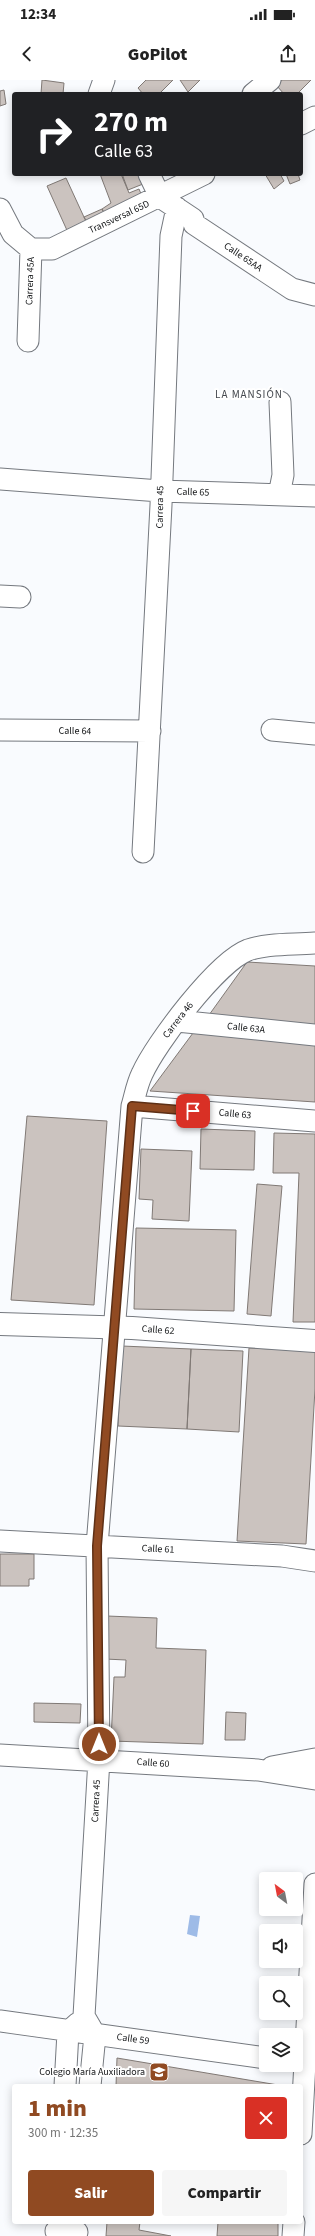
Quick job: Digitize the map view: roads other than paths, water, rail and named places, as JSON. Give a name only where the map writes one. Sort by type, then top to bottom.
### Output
[{"type":"main road","name":"Calle 62","points":[[0,1324],[315,1340]]},
{"type":"street","points":[[99,92],[104,80]]},
{"type":"street","points":[[255,92],[270,80]]},
{"type":"street","points":[[303,123],[315,116]]},
{"type":"street","points":[[150,176],[168,203]]},
{"type":"street","name":"Transversal 65D","points":[[31,249],[52,249],[168,203],[202,176]]},
{"type":"street","name":"Calle 65AA","points":[[168,203],[193,219],[194,224],[292,289],[315,296]]},
{"type":"street","name":"Carrera 45","points":[[143,852],[150,731],[171,236],[168,203]]},
{"type":"street","name":"Carrera 45A","points":[[0,209],[13,234],[31,249],[28,341]]},
{"type":"street","points":[[279,495],[283,475],[280,402]]},
{"type":"street","name":"Calle 65","points":[[0,479],[160,491],[315,496]]},
{"type":"street","name":"Calle 64","points":[[0,730],[150,731]]},
{"type":"street","points":[[272,730],[315,734]]},
{"type":"street","name":"Carrera 46","points":[[132,1106],[142,1075],[154,1052],[177,1021],[220,971],[232,960],[248,951],[262,947],[315,943]]},
{"type":"street","name":"Calle 63A","points":[[177,1021],[315,1035]]},
{"type":"street","name":"Carrera 45","points":[[84,2016],[99,1759],[97,1546],[132,1106]]},
{"type":"street","name":"Calle 63","points":[[132,1106],[315,1121]]},
{"type":"street","name":"Calle 61","points":[[0,1542],[282,1556],[315,1561]]},
{"type":"street","name":"Calle 60","points":[[0,1755],[99,1759],[258,1770],[315,1779]]},
{"type":"street","name":"Calle 60","points":[[258,1770],[315,1759]]},
{"type":"street","points":[[303,2106],[315,1884]]},
{"type":"street","points":[[65,2084],[68,2032],[84,2016],[95,2035],[90,2084]]},
{"type":"street","name":"Calle 59","points":[[0,2021],[68,2032],[259,2057]]},
{"type":"street","points":[[293,2236],[294,2224]]},
{"type":"street","points":[[56,2230],[77,2230]]},
{"type":"water","points":[[190,1915],[200,1916],[197,1937],[187,1934]]},
{"type":"place","name":"Colegio María Auxiliadora","points":[[159,2072]]},
{"type":"district","name":"LA MANSIÓN","points":[[249,394]]}]
